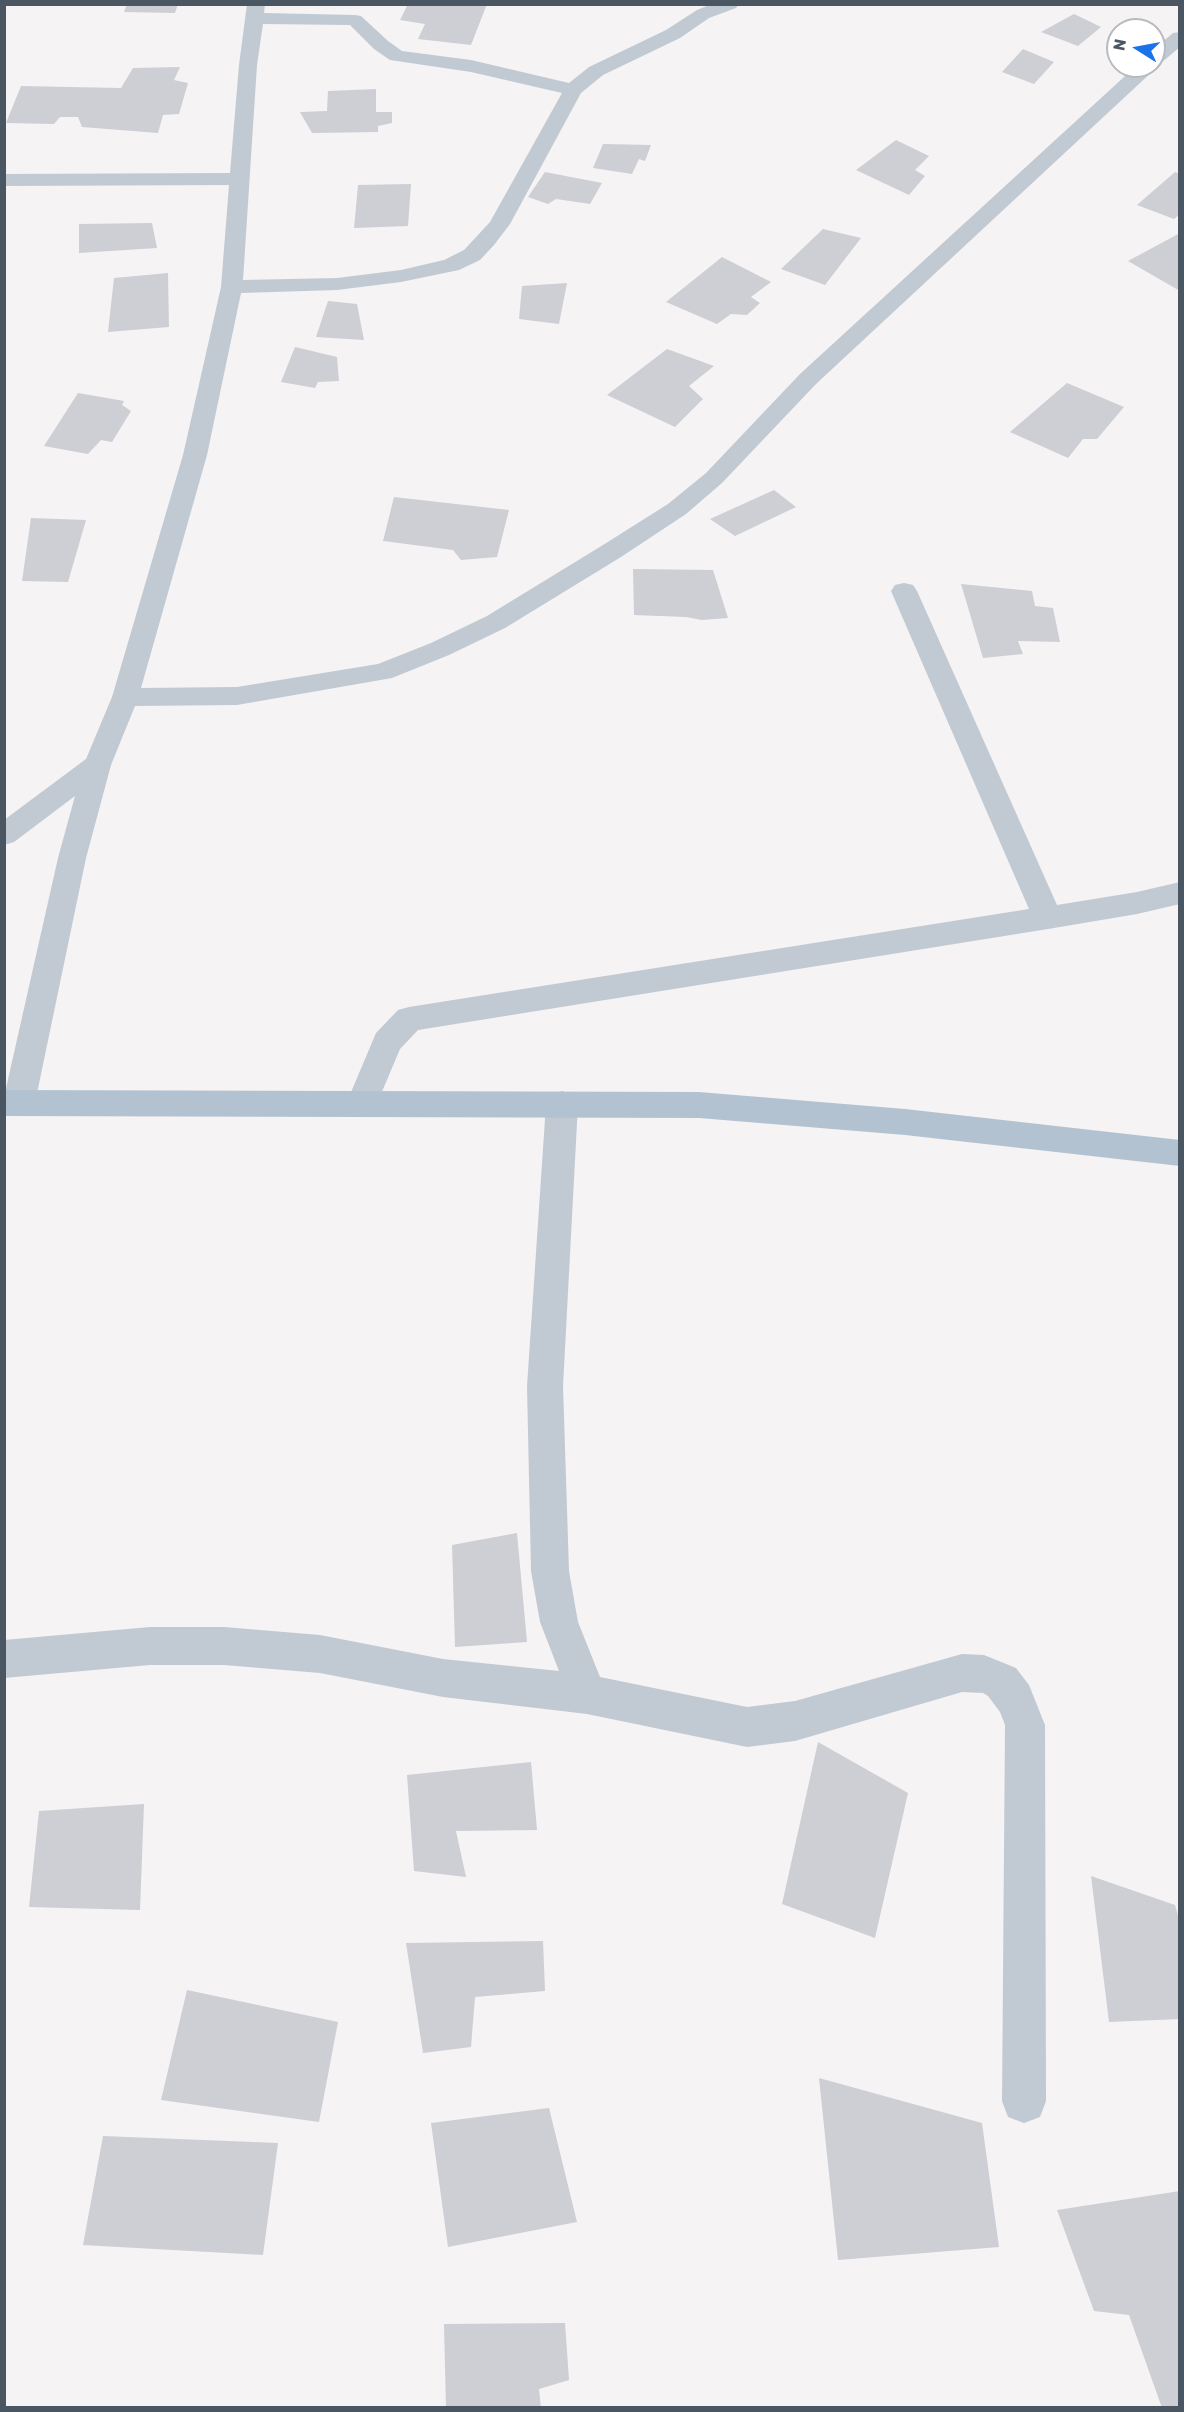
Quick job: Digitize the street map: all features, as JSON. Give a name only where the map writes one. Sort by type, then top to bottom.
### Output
[{"type":"main road","points":[[12,1103],[711,1106],[905,1122],[1179,1153]]},
{"type":"street","points":[[232,287],[337,284],[401,276],[451,265],[472,255],[500,224],[573,90],[596,71],[673,34],[703,14],[730,4]]},
{"type":"street","points":[[12,1103],[97,765],[124,697],[195,455],[232,287],[255,11],[355,20],[381,45],[397,56],[471,66],[573,90]]},
{"type":"street","points":[[1166,48],[1179,37]]},
{"type":"street","points":[[124,697],[237,696],[383,672],[440,649],[496,622],[612,551],[677,509],[714,478],[808,378],[913,284],[1062,142],[1134,78]]},
{"type":"street","points":[[4,180],[240,179]]},
{"type":"street","points":[[904,591],[1048,918]]},
{"type":"street","points":[[4,835],[97,765]]},
{"type":"street","points":[[362,1104],[387,1042],[409,1019],[1048,918],[1137,903],[1179,893]]},
{"type":"street","points":[[562,1104],[545,1386],[550,1571],[559,1622],[587,1694]]},
{"type":"street","points":[[4,1659],[150,1646],[224,1646],[320,1654],[443,1678],[587,1694],[747,1727],[795,1721],[962,1673],[984,1674],[1002,1682],[1016,1699],[1025,1725],[1024,2102]]},
{"type":"building","points":[[127,4],[178,4],[175,13],[124,12]]},
{"type":"building","points":[[408,4],[487,4],[471,45],[418,39],[425,24],[400,20]]},
{"type":"building","points":[[1074,14],[1101,27],[1078,46],[1041,32]]},
{"type":"building","points":[[1023,49],[1054,62],[1034,84],[1002,72]]},
{"type":"building","points":[[180,67],[174,80],[188,83],[179,114],[163,115],[158,133],[82,127],[78,117],[60,117],[54,124],[6,123],[21,86],[121,88],[133,68]]},
{"type":"building","points":[[376,89],[376,112],[392,112],[392,123],[378,126],[378,132],[312,133],[300,112],[327,111],[328,91]]},
{"type":"building","points":[[896,140],[929,156],[915,170],[925,176],[909,195],[856,170]]},
{"type":"building","points":[[603,144],[651,145],[645,161],[639,159],[632,174],[593,168]]},
{"type":"building","points":[[545,172],[602,183],[590,204],[556,199],[548,204],[528,197]]},
{"type":"building","points":[[1175,172],[1180,174],[1180,214],[1174,219],[1137,205]]},
{"type":"building","points":[[411,184],[408,226],[354,228],[358,185]]},
{"type":"building","points":[[152,223],[157,248],[79,253],[79,224]]},
{"type":"building","points":[[823,229],[861,238],[825,285],[781,269]]},
{"type":"building","points":[[1180,233],[1180,291],[1128,261]]},
{"type":"building","points":[[722,257],[771,282],[751,297],[760,303],[747,315],[731,314],[717,324],[666,302]]},
{"type":"building","points":[[168,273],[169,327],[108,332],[114,278]]},
{"type":"building","points":[[567,283],[559,324],[519,319],[522,286]]},
{"type":"building","points":[[328,301],[357,304],[364,340],[316,337]]},
{"type":"building","points":[[295,347],[337,357],[339,381],[318,382],[315,388],[281,382]]},
{"type":"building","points":[[667,349],[714,366],[689,386],[703,399],[675,427],[607,395]]},
{"type":"building","points":[[1067,383],[1124,407],[1097,439],[1083,439],[1068,458],[1010,432]]},
{"type":"building","points":[[78,393],[124,401],[122,405],[131,411],[112,442],[101,440],[88,454],[44,446]]},
{"type":"building","points":[[774,490],[796,507],[735,536],[710,519]]},
{"type":"building","points":[[394,497],[509,510],[497,557],[461,560],[453,550],[383,541]]},
{"type":"building","points":[[31,518],[86,520],[68,582],[22,581]]},
{"type":"building","points":[[633,569],[713,570],[728,618],[702,620],[686,617],[634,615]]},
{"type":"building","points":[[961,584],[1032,591],[1035,606],[1053,608],[1060,642],[1018,641],[1023,654],[983,658]]},
{"type":"building","points":[[517,1533],[527,1642],[455,1647],[452,1545]]},
{"type":"building","points":[[818,1742],[908,1793],[875,1938],[782,1904]]},
{"type":"building","points":[[531,1762],[537,1830],[456,1831],[466,1877],[414,1871],[407,1775]]},
{"type":"building","points":[[144,1804],[140,1910],[29,1907],[39,1811]]},
{"type":"building","points":[[1091,1876],[1175,1905],[1180,1923],[1180,2019],[1109,2022]]},
{"type":"building","points":[[543,1941],[545,1991],[475,1997],[471,2047],[423,2053],[406,1943]]},
{"type":"building","points":[[187,1990],[338,2022],[319,2122],[161,2100]]},
{"type":"building","points":[[819,2078],[982,2123],[999,2247],[838,2260]]},
{"type":"building","points":[[549,2108],[577,2222],[448,2247],[431,2123]]},
{"type":"building","points":[[103,2136],[278,2143],[263,2255],[83,2245]]},
{"type":"building","points":[[1180,2191],[1180,2408],[1162,2408],[1129,2315],[1094,2311],[1057,2210]]},
{"type":"building","points":[[565,2323],[569,2380],[539,2389],[541,2408],[446,2408],[444,2324]]}]
